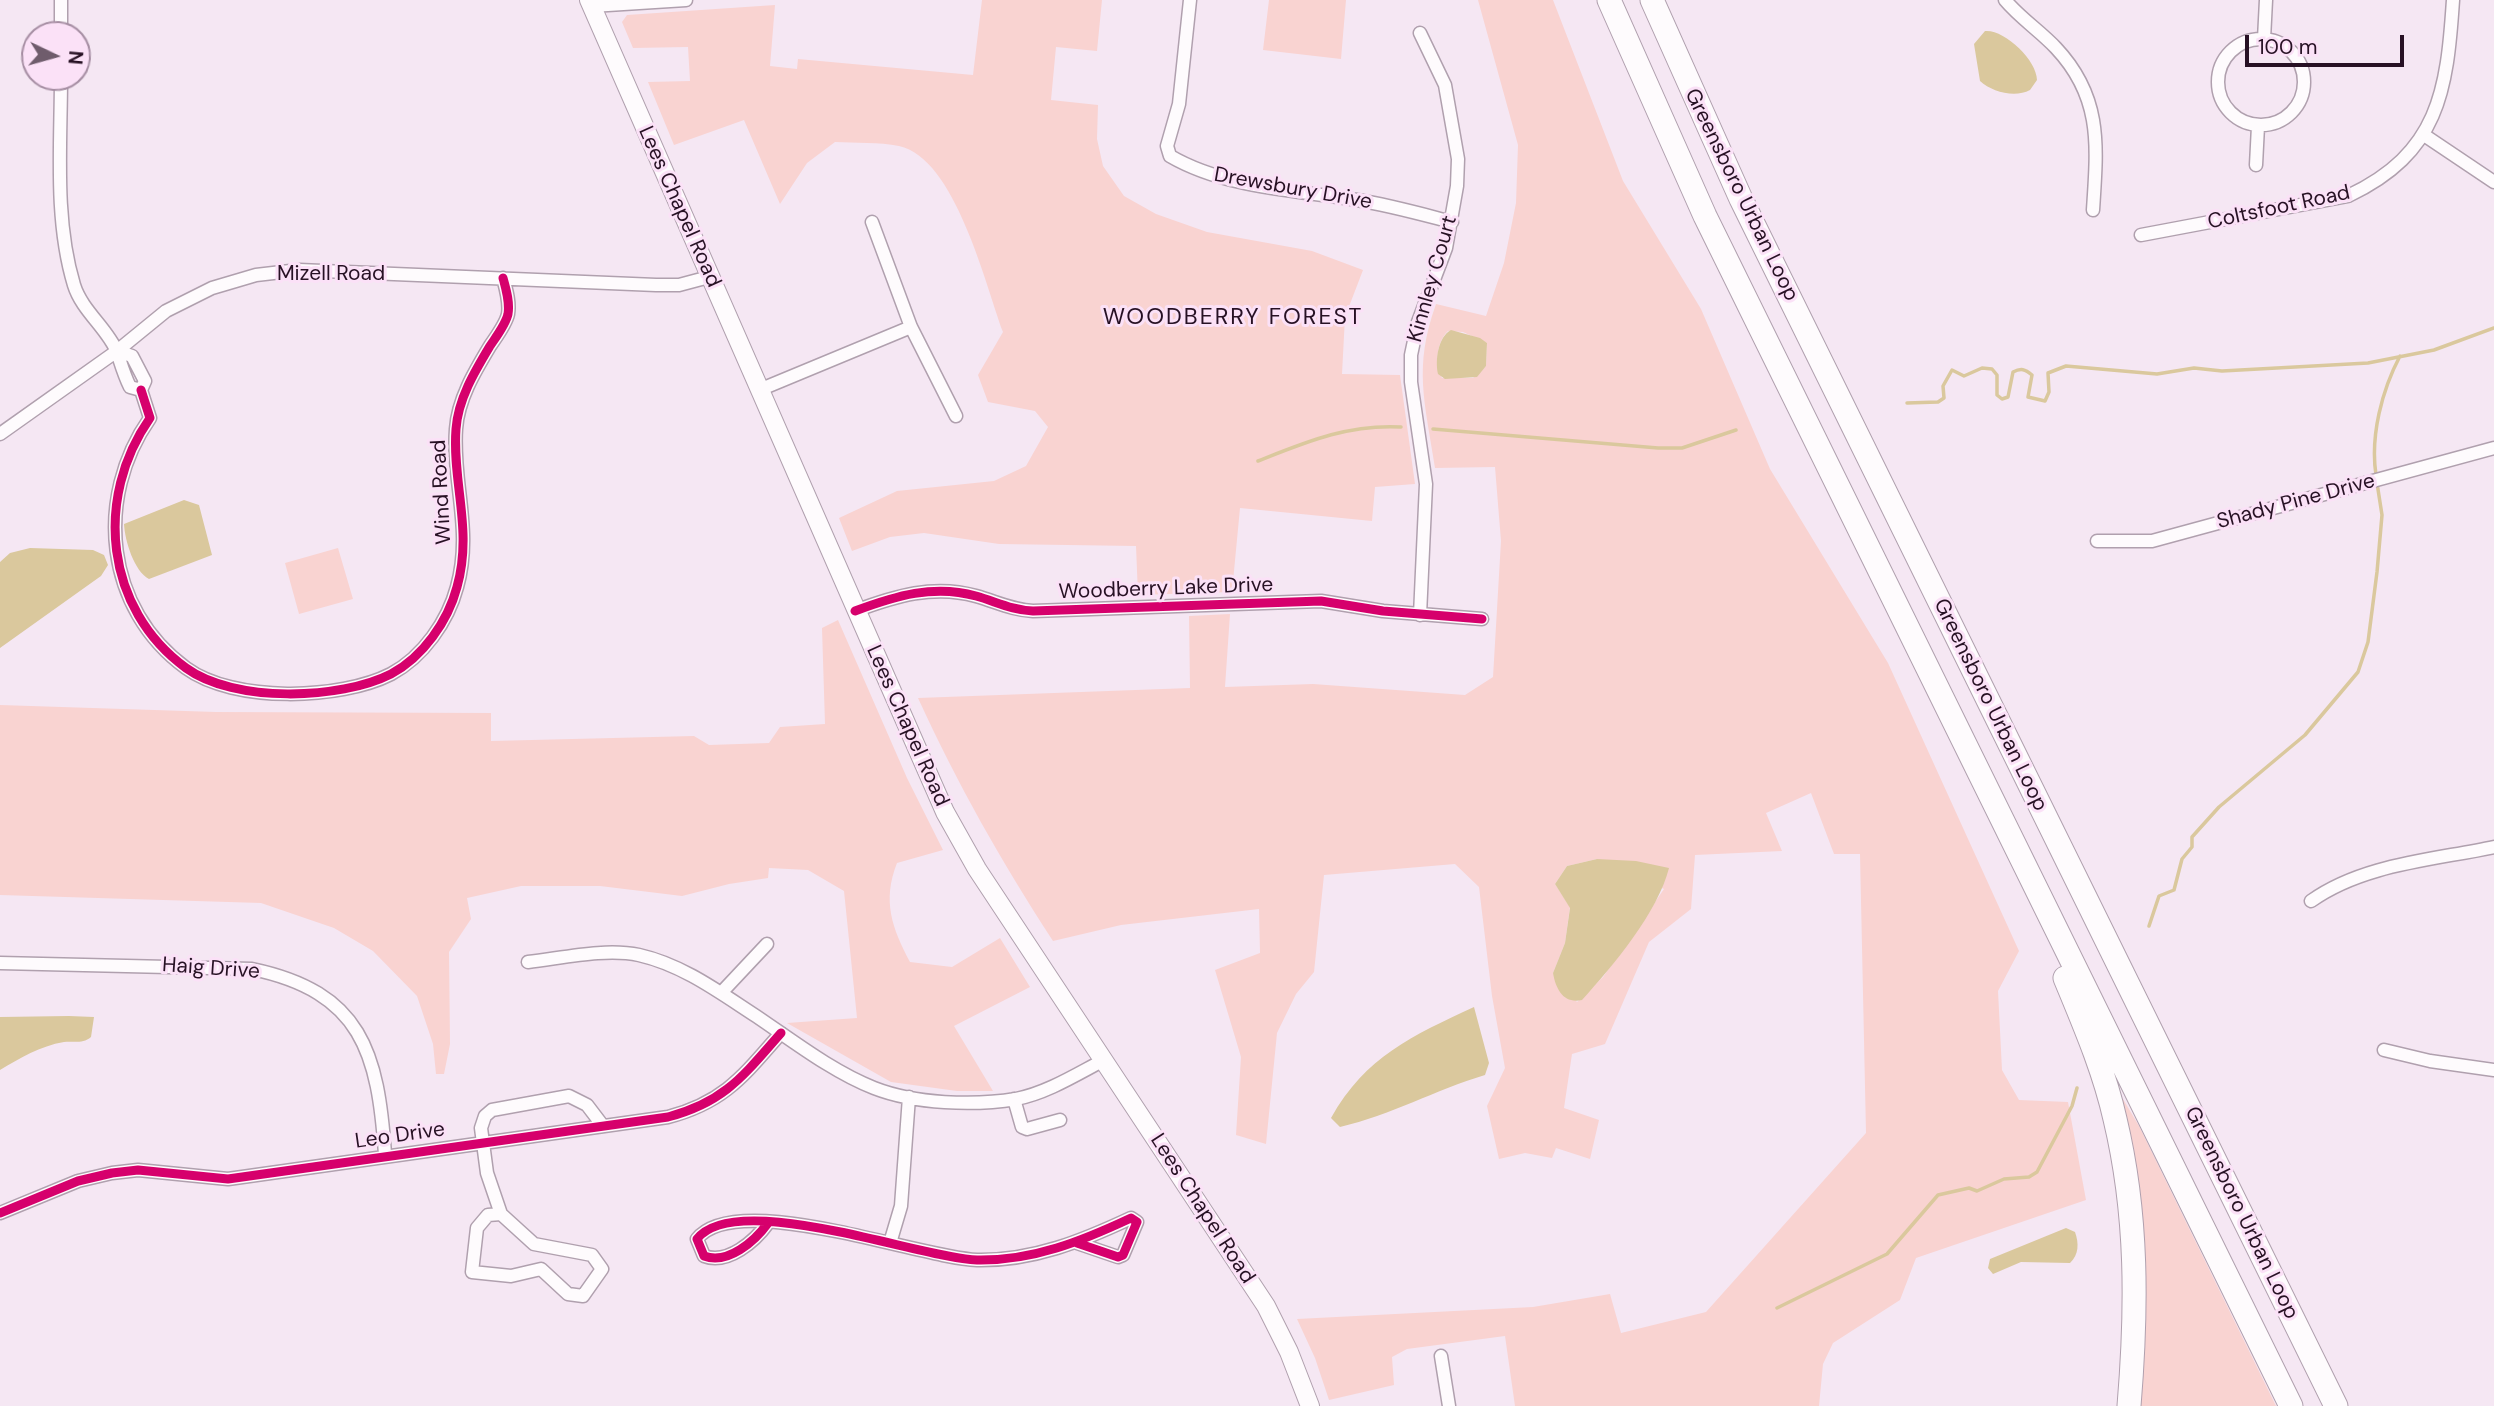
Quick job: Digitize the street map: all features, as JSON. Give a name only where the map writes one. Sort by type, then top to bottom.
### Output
[{"type":"highway","name":"Greensboro Urban Loop","points":[[1609,0],[1705,216],[2291,1406]]},
{"type":"highway","name":"Greensboro Urban Loop","points":[[1652,0],[1747,211],[2336,1406]]},
{"type":"highway","points":[[1996,806],[2090,1038],[2117,1128],[2131,1206],[2135,1259],[2129,1406]]},
{"type":"main road","name":"Lees Chapel Road","points":[[590,3],[855,611],[961,843],[1266,1306],[1289,1352],[1310,1406]]},
{"type":"street","points":[[61,0],[61,21]]},
{"type":"street","points":[[590,3],[686,0]]},
{"type":"street","name":"Drewsbury Drive","points":[[1190,0],[1179,104],[1167,146],[1170,156],[1194,170],[1222,178],[1362,201],[1452,222]]},
{"type":"street","points":[[2005,0],[2066,59],[2086,92],[2097,134],[2093,210]]},
{"type":"street","points":[[2264,39],[2266,0]]},
{"type":"street","name":"Coltsfoot Road","points":[[2141,234],[2348,196],[2371,186],[2395,167],[2424,135],[2446,83],[2453,0]]},
{"type":"street","name":"Kinnley Court","points":[[1420,33],[1445,85],[1456,137],[1457,186],[1446,248],[1418,322],[1410,355],[1411,382],[1426,484],[1420,615]]},
{"type":"street","points":[[2264,39],[2280,43],[2294,54],[2302,68],[2304,85],[2300,102],[2290,115],[2275,124],[2258,126],[2242,121],[2228,111],[2220,97],[2217,80],[2222,63],[2232,50],[2247,41],[2264,39]]},
{"type":"street","name":"Wind Road","points":[[61,91],[62,233],[75,287],[89,314],[117,351],[119,364],[130,387],[141,390],[150,418],[135,440],[122,481],[114,551],[123,584],[154,639],[188,670],[254,694],[306,695],[390,675],[432,638],[447,615],[457,587],[464,528],[456,428],[468,384],[508,315],[508,294],[503,278]]},
{"type":"street","points":[[2256,165],[2258,126]]},
{"type":"street","points":[[2424,135],[2494,182]]},
{"type":"street","points":[[872,222],[911,327],[956,415]]},
{"type":"street","name":"Mizell Road","points":[[0,434],[117,351],[166,311],[212,288],[257,275],[299,270],[656,285],[679,285],[709,276]]},
{"type":"street","points":[[759,390],[911,327]]},
{"type":"street","name":"Shady Pine Drive","points":[[2097,541],[2152,541],[2494,447]]},
{"type":"street","name":"Woodberry Lake Drive","points":[[855,611],[901,595],[937,591],[974,596],[1010,610],[1310,601],[1420,615],[1482,619]]},
{"type":"street","points":[[2311,901],[2329,888],[2356,876],[2494,848]]},
{"type":"street","points":[[721,993],[767,944]]},
{"type":"street","points":[[528,962],[616,953],[637,955],[669,964],[721,993],[861,1082],[909,1097],[965,1101],[1014,1099],[1059,1083],[1104,1060]]},
{"type":"street","name":"Haig Drive","points":[[0,963],[252,969],[288,977],[317,991],[348,1019],[369,1055],[381,1096],[385,1154]]},
{"type":"street","name":"Leo Drive","points":[[0,1213],[78,1181],[112,1172],[138,1170],[228,1178],[385,1154],[668,1117],[713,1101],[749,1072],[781,1033]]},
{"type":"street","points":[[2384,1050],[2430,1061],[2494,1070]]},
{"type":"street","points":[[501,1214],[488,1215],[477,1228],[472,1272],[511,1276],[529,1269],[541,1269],[568,1294],[583,1296],[602,1269],[592,1255],[534,1244],[501,1214],[487,1173],[481,1128],[485,1116],[492,1110],[569,1096],[587,1105],[603,1126]]},
{"type":"street","points":[[890,1243],[901,1206],[909,1097]]},
{"type":"street","points":[[1014,1099],[1022,1127],[1027,1129],[1059,1120]]},
{"type":"street","points":[[768,1223],[753,1243],[719,1258],[704,1256],[698,1246],[697,1239],[702,1233],[726,1222],[768,1223],[823,1227],[979,1260],[1023,1256],[1077,1243],[1131,1218],[1137,1222],[1124,1255],[1118,1257],[1077,1243]]},
{"type":"street","points":[[529,1269],[536,1252],[534,1244]]},
{"type":"street","points":[[1441,1356],[1449,1406]]},
{"type":"shaded area","points":[[982,0],[1102,0],[1097,51],[1056,47],[1051,100],[1098,105],[1097,139],[1103,166],[1124,196],[1156,214],[1207,232],[1312,251],[1363,270],[1345,317],[1342,374],[1400,375],[1415,484],[1375,487],[1372,521],[1240,508],[1232,592],[1138,595],[1136,546],[999,544],[924,533],[890,537],[852,551],[839,518],[897,491],[994,481],[1026,466],[1048,427],[1035,411],[988,402],[978,375],[1003,332],[965,225],[952,197],[936,173],[919,155],[899,146],[835,142],[807,163],[780,204],[744,120],[674,145],[648,82],[690,81],[688,47],[633,48],[622,22],[627,15],[775,5],[770,66],[797,69],[798,59],[973,75]]},
{"type":"shaded area","points":[[1269,0],[1346,0],[1341,59],[1263,50]]},
{"type":"shaded area","points":[[1478,0],[1553,0],[1623,181],[1701,309],[1770,469],[1888,663],[2019,951],[1998,991],[2002,1070],[2019,1100],[2068,1102],[2086,1200],[1916,1258],[1900,1300],[1833,1343],[1823,1364],[1819,1406],[1515,1406],[1505,1336],[1407,1349],[1392,1357],[1394,1385],[1329,1400],[1315,1358],[1297,1319],[1533,1307],[1610,1294],[1621,1333],[1706,1312],[1866,1133],[1860,854],[1834,854],[1811,793],[1766,813],[1782,851],[1695,855],[1691,909],[1649,942],[1605,1044],[1572,1054],[1564,1108],[1599,1120],[1590,1159],[1556,1148],[1552,1158],[1525,1153],[1499,1159],[1487,1106],[1505,1068],[1492,996],[1479,887],[1455,864],[1324,875],[1314,972],[1296,994],[1277,1033],[1266,1144],[1236,1135],[1241,1057],[1215,970],[1260,953],[1259,909],[1121,925],[1053,941],[981,822],[918,698],[1190,688],[1189,616],[1230,614],[1225,687],[1313,684],[1465,695],[1493,677],[1501,541],[1495,467],[1435,468],[1425,404],[1423,367],[1429,327],[1436,304],[1486,316],[1504,263],[1516,203],[1518,145]],"holes":[[[1448,331],[1463,332],[1487,343],[1486,366],[1473,378],[1442,378],[1438,353],[1441,341]],[[1597,859],[1664,889],[1603,977],[1577,1002],[1553,973],[1565,943],[1570,907],[1555,884],[1567,866]]]},
{"type":"shaded area","points":[[1985,31],[2010,40],[2026,55],[2036,72],[2037,80],[2030,90],[2018,94],[2004,93],[1980,81],[1974,44]]},
{"type":"shaded area","points":[[1451,330],[1480,338],[1487,343],[1486,366],[1477,377],[1445,379],[1438,374],[1438,349]]},
{"type":"shaded area","points":[[184,500],[199,505],[212,555],[149,579],[131,555],[124,524]]},
{"type":"shaded area","points":[[30,548],[93,550],[104,555],[108,565],[101,576],[0,648],[0,562],[10,553]]},
{"type":"shaded area","points":[[338,548],[353,599],[299,614],[285,563]]},
{"type":"shaded area","points":[[838,620],[907,778],[943,850],[897,863],[890,890],[891,914],[898,938],[910,962],[952,967],[1000,938],[1030,987],[954,1026],[993,1091],[957,1091],[891,1082],[787,1023],[857,1018],[844,891],[808,870],[769,868],[768,878],[729,884],[682,896],[600,886],[521,886],[467,898],[471,919],[449,952],[450,1044],[444,1074],[436,1074],[433,1044],[417,996],[373,951],[334,928],[261,903],[0,895],[0,705],[216,712],[491,713],[491,741],[694,736],[709,745],[769,743],[780,727],[825,724],[822,628]]},
{"type":"shaded area","points":[[1597,859],[1636,861],[1669,868],[1645,920],[1620,955],[1582,1000],[1570,1000],[1559,990],[1553,973],[1565,943],[1570,908],[1555,884],[1567,866]]},
{"type":"shaded area","points":[[1474,1007],[1489,1063],[1485,1075],[1359,1122],[1340,1127],[1331,1118],[1359,1079],[1375,1063],[1430,1028]]},
{"type":"shaded area","points":[[0,1017],[94,1017],[91,1037],[82,1041],[47,1046],[0,1070]]},
{"type":"shaded area","points":[[2123,1099],[2139,1126],[2276,1406],[2138,1406],[2116,1102]]},
{"type":"shaded area","points":[[2066,1228],[2075,1232],[2077,1240],[2077,1253],[2070,1263],[2021,1262],[1993,1274],[1988,1268],[1990,1259]]},
{"type":"waterway","points":[[1907,403],[1938,402],[1944,398],[1943,386],[1952,370],[1964,376],[1982,368],[1992,369],[1997,375],[1997,395],[2002,399],[2008,397],[2013,372],[2025,370],[2032,375],[2028,397],[2045,401],[2049,392],[2048,373],[2066,366],[2157,374],[2194,368],[2222,371],[2368,363],[2434,350],[2494,328]]},
{"type":"waterway","points":[[2376,475],[2375,445],[2379,414],[2400,356]]},
{"type":"waterway","points":[[1258,461],[1345,431],[1401,427]]},
{"type":"waterway","points":[[1433,429],[1658,448],[1682,448],[1736,430]]},
{"type":"waterway","points":[[2149,926],[2159,896],[2174,890],[2182,859],[2192,847],[2192,837],[2219,807],[2305,735],[2358,672],[2368,642],[2377,572],[2382,515],[2377,483]]},
{"type":"waterway","points":[[1777,1308],[1887,1254],[1938,1195],[1969,1188],[1977,1191],[2004,1179],[2029,1177],[2037,1172],[2072,1106],[2077,1088]]},
{"type":"cycle path","points":[[141,390],[150,418],[132,449],[121,483],[115,517],[117,551],[124,584],[138,615],[159,644],[186,668],[206,679],[231,687],[287,694],[316,693],[370,683],[391,674],[414,658],[433,637],[453,600],[463,546],[456,449],[457,418],[473,375],[507,318],[508,300],[503,278]]},
{"type":"cycle path","points":[[855,611],[900,596],[945,591],[1033,611],[1321,601],[1383,611],[1482,619]]},
{"type":"cycle path","points":[[0,1213],[78,1181],[112,1173],[138,1170],[228,1179],[668,1117],[688,1111],[719,1095],[744,1074],[781,1033]]},
{"type":"cycle path","points":[[768,1223],[740,1250],[722,1257],[704,1256],[697,1239],[718,1225],[749,1221],[788,1223],[977,1260],[1037,1253],[1057,1248],[1131,1218],[1137,1222],[1123,1255],[1118,1257],[1077,1243]]},
{"type":"district","name":"WOODBERRY FOREST","points":[[1233,318]]}]
